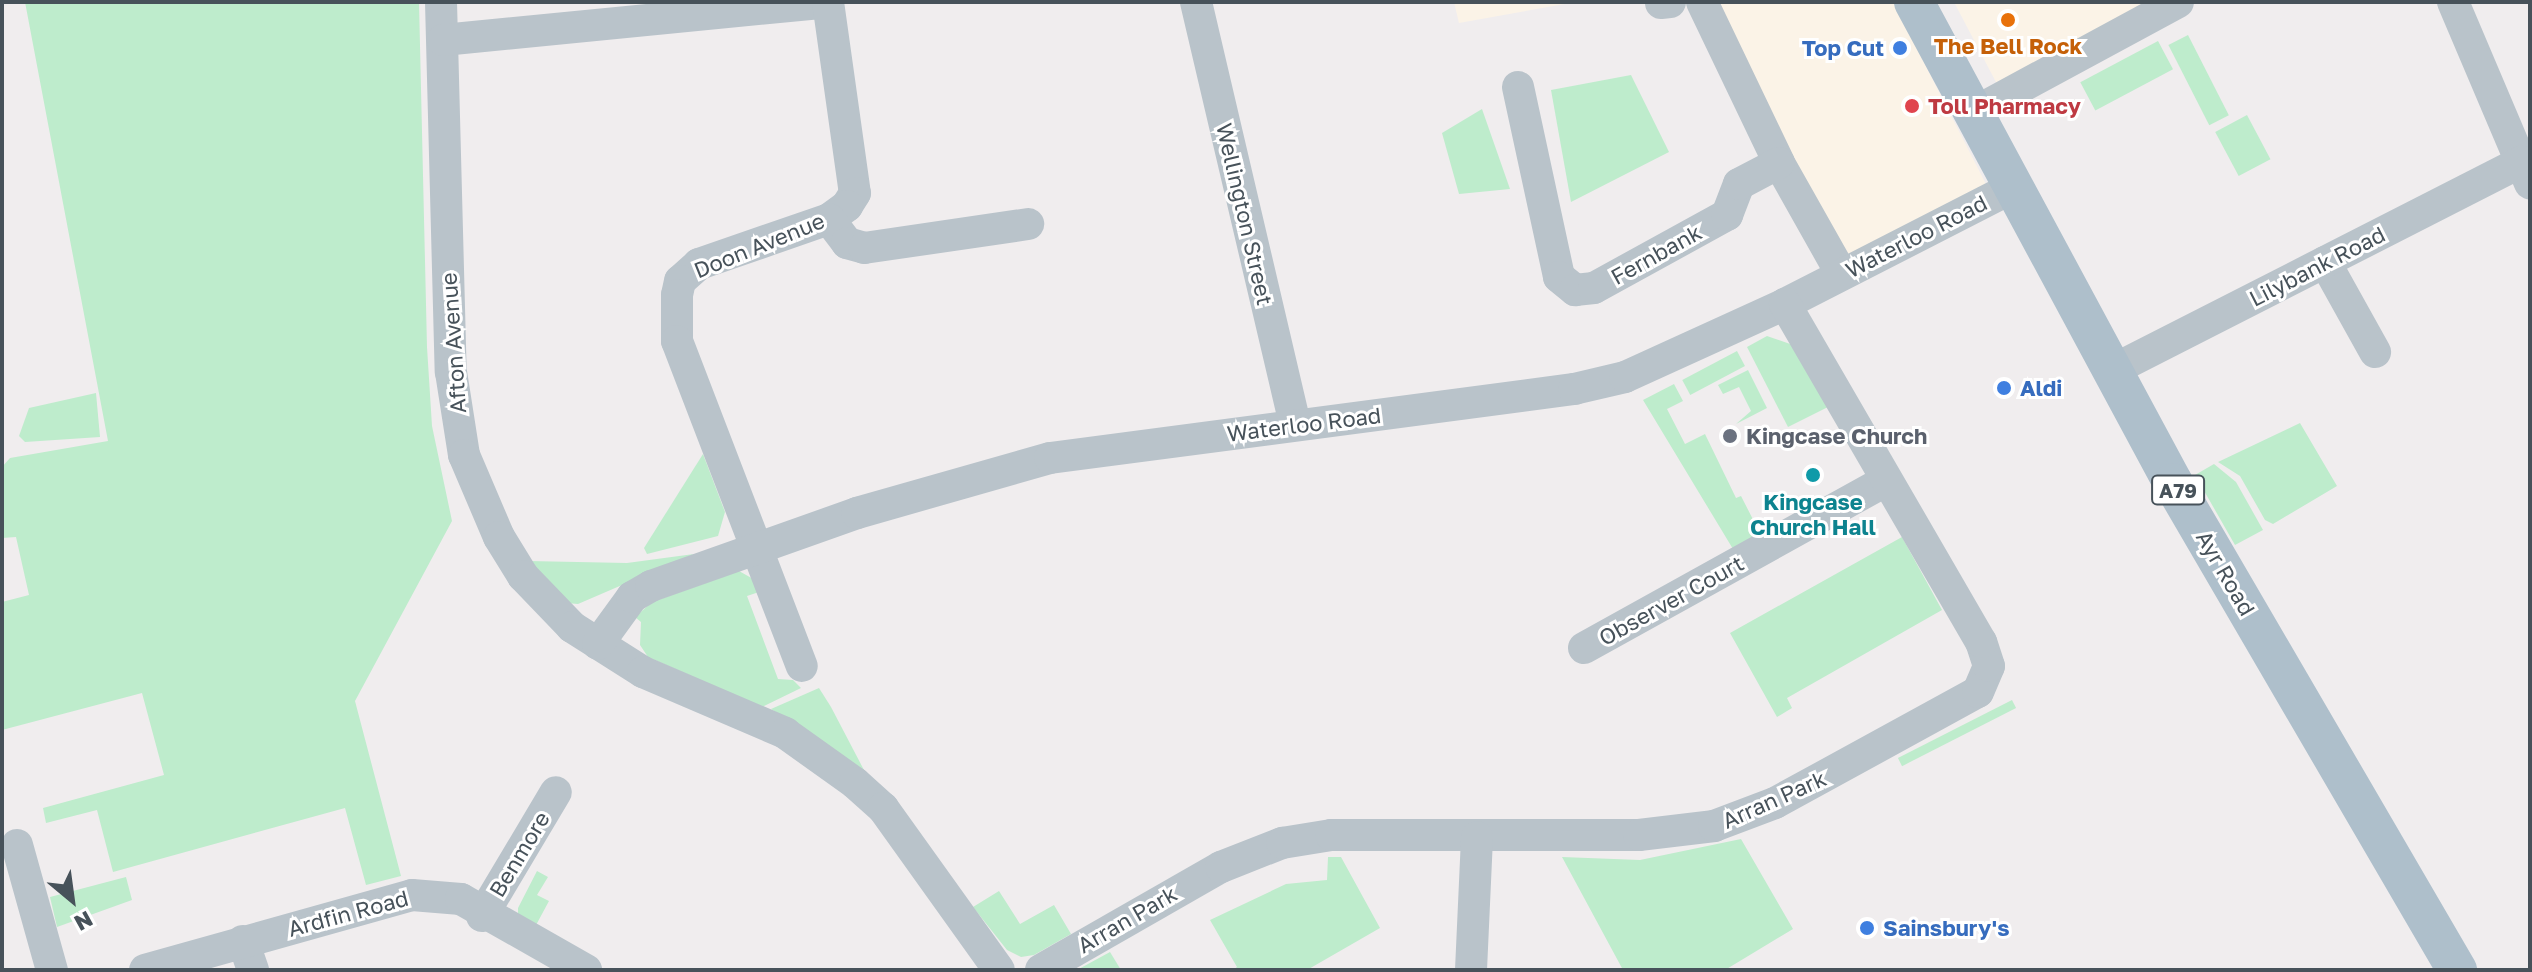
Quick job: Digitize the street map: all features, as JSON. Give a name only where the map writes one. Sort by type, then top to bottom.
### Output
[{"type":"main road","name":"Ayr Road","points":[[1914,2],[2113,370],[2457,970]]},
{"type":"street","name":"Afton Avenue","points":[[441,2],[451,372],[464,455],[478,494],[523,576],[572,627],[643,672],[785,733],[837,768],[883,808],[999,970]]},
{"type":"street","name":"Doon Avenue","points":[[443,40],[828,2],[855,193],[847,206],[829,219],[699,264],[680,281],[677,341],[753,548],[766,568],[802,666]]},
{"type":"street","name":"Wellington Street","points":[[1196,2],[1295,425]]},
{"type":"street","points":[[1702,2],[1779,163],[1841,273]]},
{"type":"street","points":[[1973,113],[2178,2]]},
{"type":"street","points":[[2453,2],[2526,172]]},
{"type":"street","name":"Fernbank","points":[[1518,87],[1559,277],[1575,290],[1594,288],[1727,215],[1739,184],[1779,163]]},
{"type":"street","name":"Lilybank Road","points":[[2113,370],[2325,262],[2526,172]]},
{"type":"street","name":"Waterloo Road","points":[[598,644],[632,597],[753,548],[1050,458],[1574,389],[1625,377],[1785,304],[2012,188]]},
{"type":"street","points":[[829,219],[847,243],[864,248],[1028,224]]},
{"type":"street","points":[[2325,262],[2375,352]]},
{"type":"street","name":"Arran Park","points":[[1041,970],[1221,867],[1282,843],[1331,835],[1477,837],[1664,834],[1714,826],[1775,803],[1978,692],[1989,666],[1981,642],[1884,482],[1785,304]]},
{"type":"street","name":"Observer Court","points":[[1584,648],[1884,482]]},
{"type":"street","name":"Benmore","points":[[482,916],[556,792]]},
{"type":"street","points":[[1471,970],[1477,837]]},
{"type":"street","points":[[17,845],[52,970]]},
{"type":"street","name":"Ardfin Road","points":[[145,970],[248,956],[412,895],[461,899],[482,916],[586,970]]},
{"type":"shaded area","points":[[1454,2],[1576,2],[1459,23]]},
{"type":"shaded area","points":[[1697,2],[1893,2],[1989,190],[1842,263]]},
{"type":"shaded area","points":[[1954,2],[2153,2],[1997,84]]},
{"type":"green space","points":[[25,2],[419,2],[427,347],[432,426],[452,521],[355,701],[401,876],[366,885],[345,808],[113,872],[97,810],[46,823],[43,808],[164,775],[142,693],[2,730],[2,602],[29,595],[16,537],[2,538],[2,467],[10,458],[108,441]]},
{"type":"green space","points":[[2188,35],[2229,115],[2209,125],[2168,45]]},
{"type":"green space","points":[[2158,41],[2173,69],[2095,111],[2080,82]]},
{"type":"green space","points":[[1631,75],[1669,152],[1571,202],[1551,90]]},
{"type":"green space","points":[[1482,109],[1510,189],[1459,194],[1442,133]]},
{"type":"green space","points":[[2247,115],[2270,159],[2239,176],[2215,132]]},
{"type":"green space","points":[[1767,336],[1793,345],[1828,407],[1788,427],[1747,347]]},
{"type":"green space","points":[[1737,351],[1745,366],[1690,395],[1682,380]]},
{"type":"green space","points":[[1748,370],[1767,408],[1736,424],[1751,411],[1739,387],[1723,394],[1718,385]]},
{"type":"green space","points":[[1674,384],[1683,401],[1667,409],[1685,444],[1705,434],[1736,498],[1741,496],[1763,539],[1736,554],[1643,400]]},
{"type":"green space","points":[[96,393],[100,437],[25,442],[19,436],[29,408]]},
{"type":"green space","points":[[2300,423],[2337,486],[2273,524],[2265,520],[2240,476],[2218,462]]},
{"type":"green space","points":[[703,454],[725,512],[718,536],[647,554],[644,548]]},
{"type":"green space","points":[[2214,464],[2236,482],[2263,530],[2235,545],[2195,475]]},
{"type":"green space","points":[[1902,537],[1942,610],[1787,698],[1792,708],[1777,717],[1730,633]]},
{"type":"green space","points":[[694,554],[578,604],[566,603],[528,561],[627,563]]},
{"type":"green space","points":[[739,571],[755,580],[759,592],[747,596],[778,679],[793,680],[801,688],[762,707],[648,657],[640,645],[641,622],[635,617],[652,602]]},
{"type":"green space","points":[[819,688],[831,707],[865,772],[771,709]]},
{"type":"green space","points":[[2012,700],[2016,708],[1902,766],[1898,758]]},
{"type":"green space","points":[[1741,839],[1793,929],[1725,970],[1623,970],[1562,857],[1640,860]]},
{"type":"green space","points":[[1328,857],[1341,857],[1380,928],[1307,970],[1233,970],[1237,967],[1210,920],[1286,884],[1327,880]]},
{"type":"green space","points":[[537,871],[548,877],[537,895],[549,901],[535,927],[518,917],[518,908]]},
{"type":"green space","points":[[126,877],[132,900],[57,927],[50,897]]},
{"type":"green space","points":[[999,891],[1020,924],[1054,905],[1071,934],[1034,955],[1021,957],[1007,950],[973,907]]},
{"type":"green space","points":[[1110,952],[1121,970],[1077,970]]},
{"type":"place","name":"The Bell Rock","points":[[2008,20]]},
{"type":"place","name":"Top Cut","points":[[1900,48]]},
{"type":"place","name":"Toll Pharmacy","points":[[1912,106]]},
{"type":"place","name":"Aldi","points":[[2004,388]]},
{"type":"place","name":"Kingcase Church","points":[[1730,436]]},
{"type":"place","name":"Kingcase Church Hall","points":[[1813,475]]},
{"type":"place","name":"Sainsbury's","points":[[1867,928]]}]
